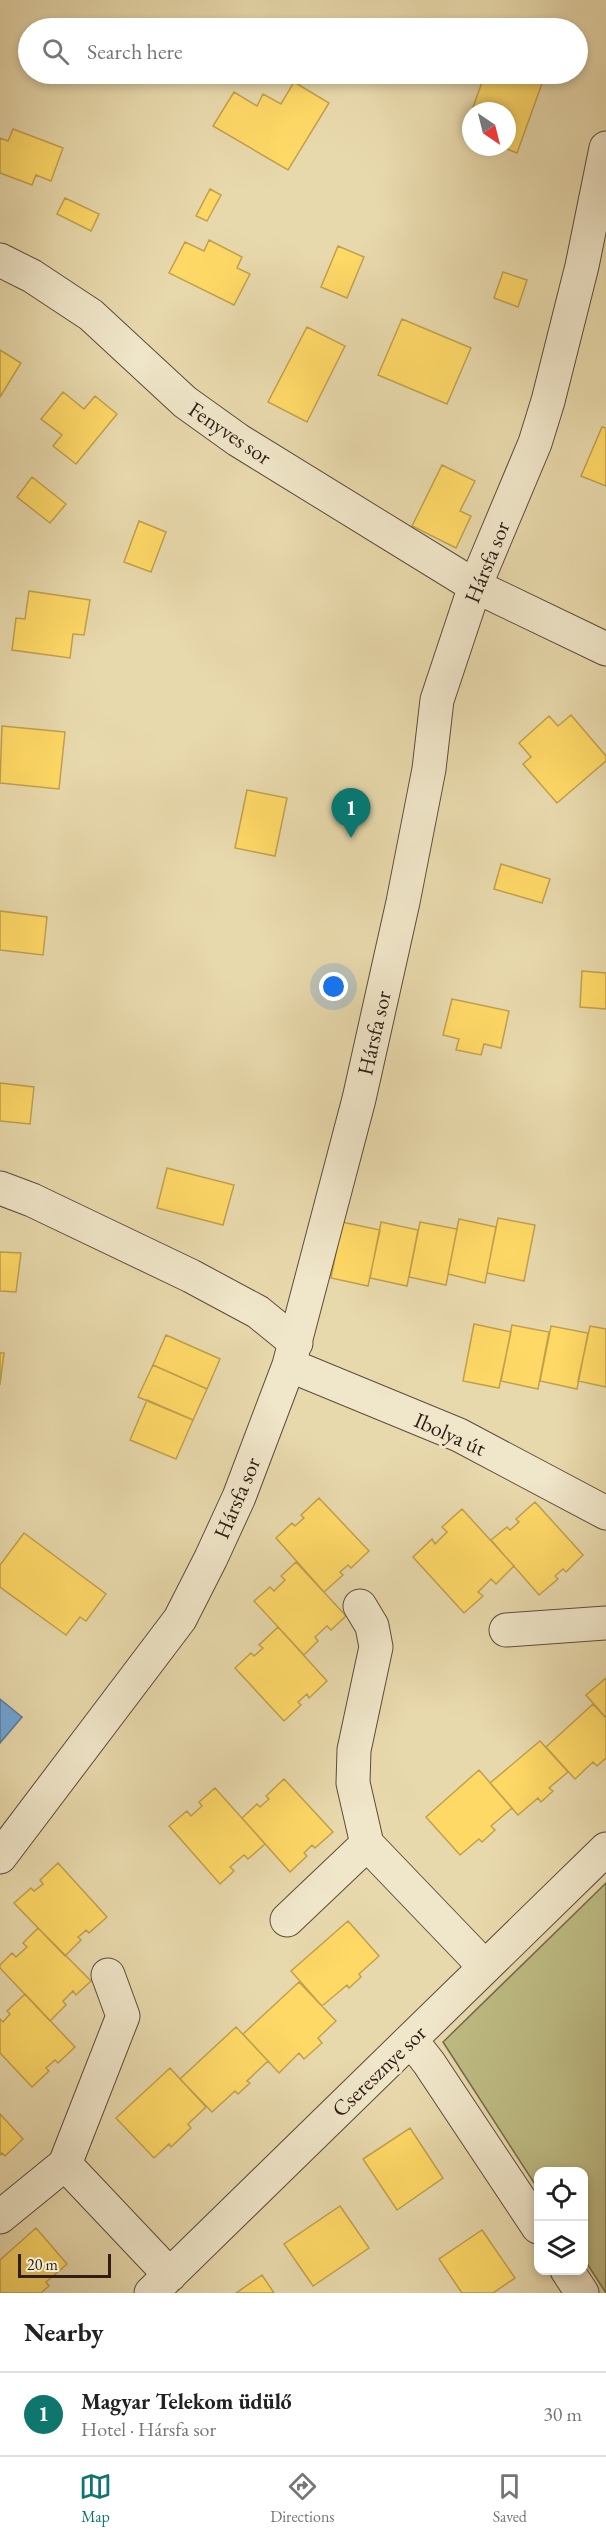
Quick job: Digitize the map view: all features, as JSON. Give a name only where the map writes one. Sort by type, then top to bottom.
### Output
[{"type":"street","name":"Hársfa sor","points":[[0,1857],[180,1619],[212,1558],[239,1497],[293,1354],[359,1100],[403,903],[429,769],[438,700],[475,586],[535,443],[548,401],[582,266],[606,148]]},
{"type":"street","name":"Fenyves sor","points":[[0,261],[32,276],[91,315],[185,402],[238,440],[475,586],[606,649]]},
{"type":"street","name":"Ibolya út","points":[[0,1188],[32,1200],[191,1276],[258,1312],[293,1354],[459,1435],[606,1513]]},
{"type":"street","points":[[360,1606],[372,1626],[376,1647],[354,1750],[353,1783],[367,1844],[485,1967]]},
{"type":"street","points":[[506,1630],[606,1623]]},
{"type":"street","points":[[287,1920],[367,1844]]},
{"type":"street","name":"Cseresznye sor","points":[[161,2284],[606,1850]]},
{"type":"street","points":[[0,2217],[65,2164],[123,2016],[108,1975]]},
{"type":"street","points":[[411,2040],[429,2063],[534,2221]]},
{"type":"street","points":[[65,2164],[161,2284]]},
{"type":"street","points":[[570,2275],[582,2293]]},
{"type":"shaded area","points":[[606,1883],[606,2293],[588,2265],[588,2167],[534,2167],[534,2183],[443,2042]]},
{"type":"building: Homes","points":[[293,84],[297,84],[329,103],[288,170],[213,126],[234,92],[257,106],[263,94],[281,104]]},
{"type":"building: Homes","points":[[481,84],[542,84],[517,153],[516,102],[475,102]]},
{"type":"building: Homes","points":[[13,129],[63,148],[51,181],[36,175],[32,185],[0,173],[0,138],[8,141]]},
{"type":"building: Homes","points":[[210,189],[221,195],[207,221],[196,216]]},
{"type":"building: Homes","points":[[65,198],[99,214],[91,231],[57,214]]},
{"type":"building: Homes","points":[[209,240],[242,257],[237,268],[250,274],[234,305],[169,273],[185,242],[204,251]]},
{"type":"building: Homes","points":[[338,246],[364,257],[347,298],[321,287]]},
{"type":"building: Homes","points":[[503,272],[527,280],[518,307],[494,298]]},
{"type":"building: Homes","points":[[402,319],[471,348],[447,404],[378,375]]},
{"type":"building: Homes","points":[[307,327],[345,346],[307,422],[268,402]]},
{"type":"building: Homes","points":[[0,350],[21,363],[0,397]]},
{"type":"building: Homes","points":[[63,392],[84,409],[95,396],[117,414],[76,464],[53,446],[62,435],[41,419]]},
{"type":"building: Homes","points":[[602,427],[606,428],[606,486],[581,476]]},
{"type":"building: Homes","points":[[442,465],[475,481],[460,511],[471,516],[456,548],[412,526]]},
{"type":"building: Homes","points":[[32,477],[66,504],[50,523],[17,497]]},
{"type":"building: Homes","points":[[139,521],[166,532],[151,572],[124,562]]},
{"type":"building: Homes","points":[[29,591],[90,600],[84,635],[73,634],[70,658],[12,650],[16,618],[25,619]]},
{"type":"building: Homes","points":[[571,715],[606,756],[606,761],[557,803],[523,764],[531,757],[519,743],[549,716],[558,726]]},
{"type":"building: Homes","points":[[2,726],[65,732],[59,789],[0,783]]},
{"type":"building: Homes","points":[[247,790],[287,798],[275,856],[235,848]]},
{"type":"building: Homes","points":[[501,864],[550,879],[542,903],[494,889]]},
{"type":"building: Homes","points":[[0,911],[47,917],[43,955],[0,950]]},
{"type":"building: Homes","points":[[582,971],[606,973],[606,1009],[580,1007]]},
{"type":"building: Homes","points":[[452,999],[509,1011],[501,1048],[484,1044],[481,1055],[456,1050],[459,1039],[443,1035]]},
{"type":"building: Homes","points":[[0,1083],[34,1087],[30,1124],[0,1121]]},
{"type":"building: Homes","points":[[167,1168],[234,1185],[223,1225],[157,1208]]},
{"type":"building: Homes","points":[[498,1218],[535,1225],[524,1281],[487,1273]]},
{"type":"building: Homes","points":[[459,1219],[496,1227],[485,1283],[448,1274]]},
{"type":"building: Homes","points":[[342,1222],[380,1230],[368,1286],[331,1278]]},
{"type":"building: Homes","points":[[381,1222],[418,1230],[407,1286],[370,1278]]},
{"type":"building: Homes","points":[[420,1222],[457,1229],[446,1285],[409,1277]]},
{"type":"building: Homes","points":[[0,1252],[21,1253],[16,1292],[0,1291]]},
{"type":"building: Homes","points":[[474,1324],[511,1332],[499,1388],[463,1381]]},
{"type":"building: Homes","points":[[512,1325],[549,1332],[538,1389],[501,1381]]},
{"type":"building: Homes","points":[[551,1326],[588,1333],[577,1389],[540,1381]]},
{"type":"building: Homes","points":[[590,1326],[606,1329],[606,1387],[578,1381]]},
{"type":"building: Homes","points":[[166,1335],[220,1359],[207,1389],[153,1365]]},
{"type":"building: Homes","points":[[0,1353],[4,1353],[0,1385]]},
{"type":"building: Homes","points":[[153,1365],[207,1389],[193,1420],[138,1397]]},
{"type":"building: Homes","points":[[147,1400],[193,1420],[176,1459],[130,1440]]},
{"type":"building: Homes","points":[[319,1498],[369,1551],[351,1568],[348,1565],[340,1572],[343,1575],[324,1592],[276,1538],[292,1523],[295,1526],[304,1518],[301,1515]]},
{"type":"building: Homes","points":[[535,1502],[583,1555],[566,1572],[563,1569],[555,1576],[558,1579],[539,1595],[491,1540],[507,1527],[510,1530],[519,1522],[516,1519]]},
{"type":"building: Homes","points":[[462,1509],[514,1566],[496,1584],[491,1579],[478,1592],[483,1596],[464,1613],[413,1557],[432,1539],[435,1544],[447,1532],[442,1527]]},
{"type":"building: Homes","points":[[24,1533],[106,1594],[86,1621],[80,1617],[66,1635],[0,1587],[0,1565]]},
{"type":"building: Homes","points":[[296,1562],[346,1616],[331,1630],[327,1626],[315,1637],[318,1641],[304,1655],[254,1601],[270,1587],[274,1591],[285,1580],[281,1576]]},
{"type":"building: Homes","points":[[278,1627],[327,1681],[309,1698],[307,1694],[298,1702],[301,1705],[284,1721],[235,1668],[251,1653],[254,1656],[263,1648],[259,1645]]},
{"type":"building: Homes","points":[[606,1678],[606,1718],[586,1695]]},
{"type":"building: Homes","points":[[593,1704],[606,1718],[606,1758],[597,1766],[593,1762],[575,1779],[546,1747]]},
{"type":"building: Homes","points":[[540,1741],[568,1772],[549,1788],[553,1791],[541,1802],[538,1798],[518,1815],[490,1783]]},
{"type":"building: Homes","points":[[479,1770],[512,1808],[491,1826],[495,1830],[482,1842],[479,1839],[460,1855],[426,1817]]},
{"type":"building: Homes","points":[[284,1779],[333,1832],[315,1848],[312,1845],[304,1853],[307,1856],[290,1872],[242,1818],[257,1804],[260,1807],[269,1799],[266,1796]]},
{"type":"building: Homes","points":[[215,1788],[265,1844],[248,1859],[244,1855],[230,1867],[234,1871],[220,1884],[169,1826],[187,1811],[191,1816],[202,1806],[199,1802]]},
{"type":"building: Homes","points":[[58,1863],[107,1917],[89,1933],[86,1930],[78,1937],[81,1940],[65,1956],[14,1903],[31,1888],[34,1891],[43,1884],[40,1880]]},
{"type":"building: Homes","points":[[348,1921],[379,1956],[359,1974],[361,1977],[349,1988],[347,1985],[322,2006],[291,1971]]},
{"type":"building: Homes","points":[[38,1928],[91,1981],[76,1995],[73,1991],[63,2001],[66,2005],[50,2021],[0,1968],[0,1965],[12,1953],[16,1957],[27,1947],[23,1943]]},
{"type":"building: Homes","points":[[299,1982],[336,2021],[318,2038],[322,2043],[304,2059],[299,2053],[279,2073],[243,2034]]},
{"type":"building: Homes","points":[[25,1994],[75,2047],[58,2063],[55,2060],[46,2068],[49,2071],[32,2087],[0,2053],[0,2019],[3,2022],[10,2014],[7,2011]]},
{"type":"building: Homes","points":[[236,2027],[268,2061],[247,2081],[250,2083],[238,2094],[235,2091],[212,2112],[180,2079]]},
{"type":"building: Homes","points":[[170,2068],[206,2107],[188,2124],[191,2128],[171,2147],[169,2144],[154,2158],[116,2118]]},
{"type":"building: Homes","points":[[0,2114],[23,2139],[5,2156],[2,2153],[0,2155]]},
{"type":"building: Homes","points":[[410,2128],[443,2178],[397,2210],[363,2159]]},
{"type":"building: Homes","points":[[340,2206],[369,2248],[313,2286],[284,2244]]},
{"type":"building: Homes","points":[[36,2228],[67,2264],[46,2282],[49,2286],[41,2293],[0,2293],[0,2260]]},
{"type":"building: Homes","points":[[482,2230],[515,2278],[493,2293],[462,2293],[439,2259]]},
{"type":"building: Homes","points":[[262,2275],[274,2293],[236,2293]]},
{"type":"building: Schools","points":[[0,1699],[22,1717],[0,1743]]},
{"type":"place","name":"Magyar Telekom üdülő","points":[[351,838]]}]
